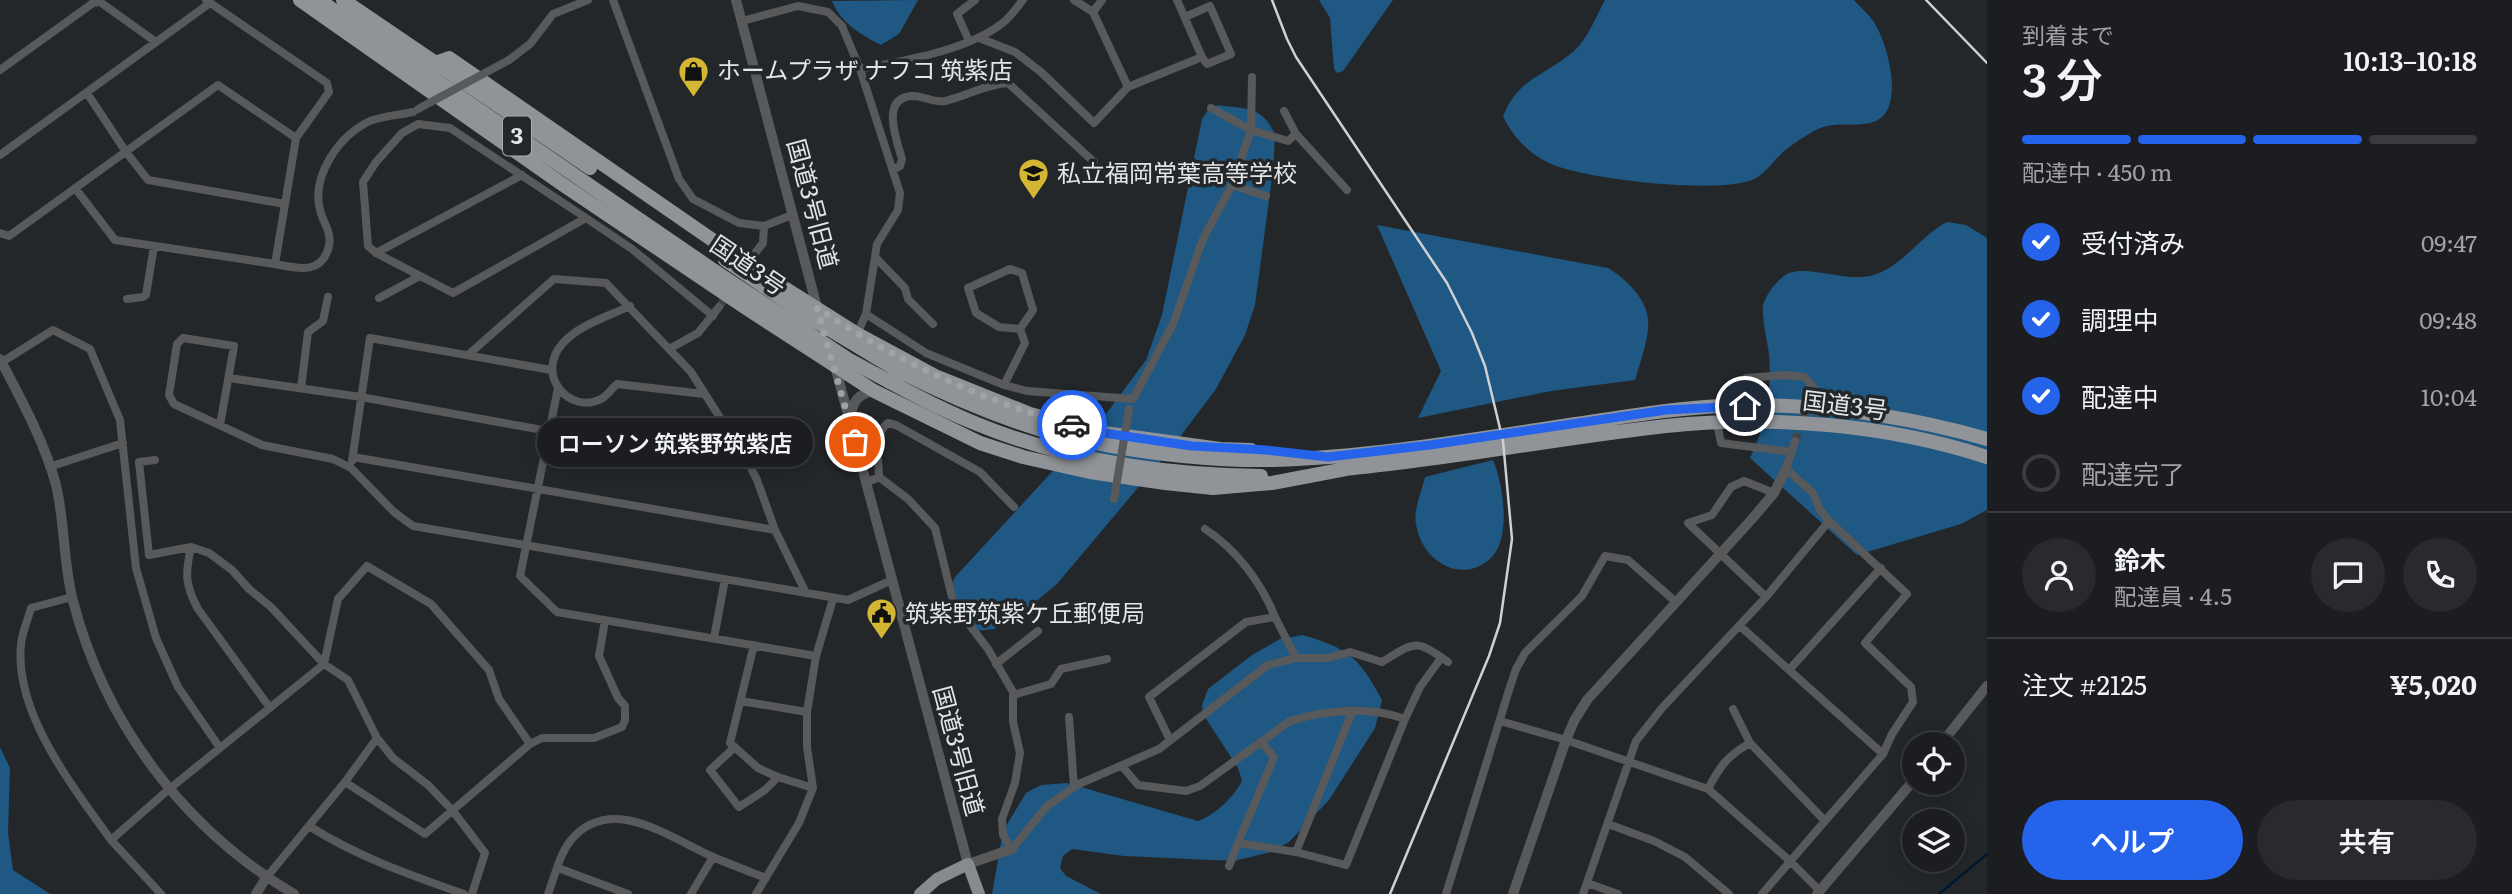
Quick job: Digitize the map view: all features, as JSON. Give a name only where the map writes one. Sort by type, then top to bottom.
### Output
[{"type":"highway","points":[[300,0],[562,184],[835,366],[874,391],[980,443],[1023,457],[1090,472],[1213,488],[1272,483],[1351,468]]},
{"type":"highway","name":"国道3号","points":[[319,0],[716,272],[851,361],[984,411],[1065,437],[1134,450],[1219,459],[1328,457],[1430,445],[1666,410],[1723,406],[1791,406],[1927,423],[1987,439]]},
{"type":"highway","name":"国道3号","points":[[343,0],[893,376],[979,425],[1059,451],[1130,467],[1251,476],[1448,457],[1666,426],[1790,422],[1847,427],[1922,439],[1987,457]]},
{"type":"highway","points":[[435,63],[449,58],[753,268],[857,334],[936,376],[1030,414],[1104,433],[1220,449],[1266,450],[1328,457]]},
{"type":"highway","points":[[415,66],[447,103]]},
{"type":"main road","points":[[920,894],[937,879],[968,864],[979,894]]},
{"type":"street","points":[[75,188],[115,240],[305,270],[318,264],[328,248],[329,230],[320,210],[319,191],[326,164],[349,134],[372,121],[415,110],[509,60],[530,44],[553,14],[588,0]]},
{"type":"street","points":[[613,0],[679,179],[692,199],[739,223],[764,226],[792,215]]},
{"type":"street","name":"国道3号旧道","points":[[736,0],[817,308],[868,482],[968,864]]},
{"type":"street","points":[[969,41],[957,14],[975,0]]},
{"type":"street","points":[[860,69],[916,58],[979,38],[1005,20],[1023,0]]},
{"type":"street","points":[[1074,0],[1093,12],[1128,87]]},
{"type":"street","points":[[1093,12],[1102,0]]},
{"type":"street","points":[[1177,0],[1207,64],[1231,54],[1210,6],[1185,17]]},
{"type":"street","points":[[0,155],[208,1],[327,83],[329,92],[296,138],[275,264]]},
{"type":"street","points":[[0,70],[93,3],[100,2],[156,42]]},
{"type":"street","points":[[742,21],[798,6],[828,12],[842,26],[860,69],[900,192],[898,210],[877,244],[866,314],[857,334]]},
{"type":"street","points":[[979,38],[1015,52],[1041,72],[1094,123],[1128,87],[1202,57]]},
{"type":"street","points":[[1114,499],[1133,398],[1173,324],[1203,239],[1232,185],[1251,130],[1252,77]]},
{"type":"street","points":[[893,170],[900,166],[902,159],[891,120],[904,98],[918,96],[933,102],[946,100],[994,83],[1008,83],[1094,162]]},
{"type":"street","points":[[0,233],[9,236],[218,85],[296,138]]},
{"type":"street","points":[[87,93],[125,152],[148,180],[285,204]]},
{"type":"street","points":[[1211,108],[1251,130],[1288,141],[1296,134]]},
{"type":"street","points":[[415,110],[418,124]]},
{"type":"street","points":[[1284,111],[1296,134],[1347,190]]},
{"type":"street","points":[[586,218],[453,293],[376,253],[368,246],[363,183],[376,162],[402,133],[418,124],[450,128],[522,175],[586,218],[632,249],[713,316]]},
{"type":"street","points":[[376,253],[522,175]]},
{"type":"street","points":[[1232,185],[1266,196]]},
{"type":"street","points":[[756,252],[763,243],[764,226]]},
{"type":"street","points":[[127,299],[146,295],[154,246]]},
{"type":"street","points":[[876,258],[905,288],[908,299],[933,324]]},
{"type":"street","points":[[1010,269],[1022,273],[1033,310],[1020,329],[999,327],[976,313],[968,288],[1010,269]]},
{"type":"street","points":[[379,298],[420,276]]},
{"type":"street","points":[[468,355],[554,279],[606,283],[691,372],[747,460],[775,530],[806,593]]},
{"type":"street","points":[[301,388],[308,332],[323,321],[328,297]]},
{"type":"street","points":[[630,306],[564,341],[552,357],[551,370],[558,388],[565,395],[586,403],[602,398],[617,384],[704,394]]},
{"type":"street","points":[[669,349],[698,333],[719,307]]},
{"type":"street","points":[[866,314],[926,353],[1004,384],[1027,391],[1133,398]]},
{"type":"street","points":[[1004,384],[1025,343],[1020,329]]},
{"type":"street","points":[[220,748],[178,687],[156,638],[136,568],[120,420],[90,349],[53,330],[1,360],[26,408],[56,485],[72,597],[87,650],[101,684],[139,750],[168,790],[219,839],[267,878],[294,894]]},
{"type":"street","points":[[220,425],[234,346],[183,338],[177,344],[169,395],[174,404],[262,446],[333,459],[351,468],[394,512],[413,526],[833,599],[848,600],[892,580]]},
{"type":"street","points":[[351,468],[370,338],[551,370]]},
{"type":"street","points":[[1723,406],[1726,391],[1746,378],[1786,375],[1805,377],[1814,388]]},
{"type":"street","points":[[229,378],[361,397],[548,431],[747,460]]},
{"type":"street","points":[[558,388],[520,576],[542,599],[557,612],[816,656]]},
{"type":"street","points":[[849,422],[852,405],[861,394],[874,391]]},
{"type":"street","points":[[879,477],[878,436],[888,423],[980,472],[1014,507]]},
{"type":"street","points":[[1717,423],[1721,443],[1792,452]]},
{"type":"street","points":[[1513,894],[1566,740],[1587,700],[1774,493],[1787,470],[1795,441]]},
{"type":"street","points":[[49,467],[122,443]]},
{"type":"street","points":[[354,457],[775,530]]},
{"type":"street","points":[[155,460],[139,462],[149,555],[191,547],[209,553],[232,570],[271,607],[324,664],[348,680],[377,738],[393,758],[428,785],[453,811],[485,853],[471,894]]},
{"type":"street","points":[[1762,894],[1883,754],[1892,734],[1913,702],[1911,687],[1865,643],[1907,594],[1829,521],[1820,510],[1813,493],[1787,470]]},
{"type":"street","points":[[868,482],[879,477]]},
{"type":"street","points":[[879,477],[908,499],[935,528],[954,605],[996,664],[1013,695],[1013,722],[1020,753],[1015,783],[1002,819],[1003,835],[1012,849]]},
{"type":"street","points":[[1766,597],[1688,523],[1712,515],[1731,487],[1744,481],[1774,493]]},
{"type":"street","points":[[1583,894],[1636,741],[1662,708],[1766,597],[1829,521]]},
{"type":"street","points":[[1205,530],[1226,543],[1266,595],[1296,658]]},
{"type":"street","points":[[191,547],[186,572],[189,592],[198,609],[270,708]]},
{"type":"street","points":[[1447,894],[1516,669],[1525,653],[1582,596],[1605,556],[1628,561],[1675,602]]},
{"type":"street","points":[[111,840],[168,790],[324,664],[338,599],[367,566],[431,604],[489,670],[499,699],[530,744]]},
{"type":"street","points":[[1789,670],[1881,568]]},
{"type":"street","points":[[713,638],[725,579]]},
{"type":"street","points":[[72,597],[31,608],[21,644],[26,694],[52,752],[75,791],[111,840],[161,894]]},
{"type":"street","points":[[755,894],[799,823],[813,788],[807,747],[807,712],[816,656],[833,599]]},
{"type":"street","points":[[1170,740],[1149,697],[1246,622],[1275,617]]},
{"type":"street","points":[[345,782],[425,834],[530,744],[542,738],[594,738],[622,727],[625,706],[618,698],[600,656],[604,620]]},
{"type":"street","points":[[1740,626],[1883,754]]},
{"type":"street","points":[[996,664],[1038,631]]},
{"type":"street","points":[[968,864],[1012,849],[1047,806],[1074,787],[1159,748],[1268,665],[1296,658],[1328,658],[1350,652],[1382,662],[1410,644],[1423,645],[1444,660],[1420,687],[1346,864],[1296,852],[1238,843]]},
{"type":"street","points":[[754,645],[730,743],[758,768],[813,788]]},
{"type":"street","points":[[1013,695],[1051,684],[1060,669],[1107,659]]},
{"type":"street","points":[[1951,732],[1987,686]]},
{"type":"street","points":[[741,701],[807,712]]},
{"type":"street","points":[[1734,709],[1750,743],[1825,821]]},
{"type":"street","points":[[1122,766],[1138,785],[1186,791],[1200,786],[1290,721],[1306,716],[1368,710],[1405,719]]},
{"type":"street","points":[[1296,852],[1352,712]]},
{"type":"street","points":[[1069,717],[1074,787]]},
{"type":"street","points":[[1500,721],[1566,740],[1707,789],[1790,861],[1819,893],[1902,794]]},
{"type":"street","points":[[256,894],[377,738]]},
{"type":"street","points":[[1229,866],[1274,757],[1261,742]]},
{"type":"street","points":[[1707,789],[1731,754],[1750,743]]},
{"type":"street","points":[[735,747],[710,769],[739,807],[765,790],[778,777]]},
{"type":"street","points":[[548,894],[561,855],[570,841],[584,827],[605,819],[645,824],[713,857],[766,878]]},
{"type":"street","points":[[1608,824],[1654,841],[1685,857],[1729,894]]},
{"type":"street","points":[[309,826],[339,845],[373,860],[464,894]]},
{"type":"street","points":[[691,894],[713,857]]},
{"type":"street","points":[[558,868],[628,894]]},
{"type":"street","points":[[1587,883],[1618,894]]},
{"type":"shaded area","points":[[918,0],[899,34],[881,45],[846,22],[832,1]]},
{"type":"shaded area","points":[[1319,0],[1393,0],[1343,71],[1337,73],[1334,69],[1330,18]]},
{"type":"shaded area","points":[[1605,0],[1854,0],[1873,21],[1885,46],[1891,76],[1890,103],[1885,114],[1876,121],[1822,127],[1814,131],[1787,149],[1759,176],[1740,183],[1652,183],[1589,174],[1547,162],[1516,137],[1503,117],[1509,104],[1524,85],[1579,46]]},
{"type":"shaded area","points":[[1218,105],[1259,114],[1275,135],[1273,170],[1255,305],[1245,335],[1216,389],[1173,446],[1057,584],[1018,616],[994,629],[974,631],[963,624],[952,610],[947,593],[955,577],[1109,410],[1146,360],[1162,315],[1202,119],[1208,110]]},
{"type":"shaded area","points":[[1947,222],[1966,225],[1987,238],[1987,510],[1961,524],[1857,555],[1750,458],[1764,421],[1769,395],[1769,354],[1763,306],[1773,287],[1789,273],[1808,271],[1852,277],[1874,275],[1894,265]]},
{"type":"shaded area","points":[[1377,225],[1608,268],[1634,289],[1648,319],[1648,333],[1635,380],[1551,391],[1418,418],[1441,371]]},
{"type":"shaded area","points":[[1493,460],[1500,482],[1504,510],[1502,537],[1498,549],[1491,558],[1467,570],[1444,565],[1426,548],[1419,537],[1416,524],[1417,507],[1425,477]]},
{"type":"shaded area","points":[[1303,635],[1332,645],[1351,657],[1359,664],[1382,700],[1375,728],[1329,800],[1289,842],[1271,852],[1234,861],[1124,856],[1072,849],[1063,856],[1060,868],[1066,876],[1101,894],[992,894],[1003,831],[1026,793],[1041,785],[1067,783],[1198,821],[1217,810],[1242,781],[1238,768],[1203,714],[1202,705],[1208,689],[1252,655],[1280,639]]},
{"type":"shaded area","points":[[0,747],[10,768],[8,833],[13,870],[50,894],[0,894]]},
{"type":"waterway","points":[[1939,894],[1987,854]]},
{"type":"tunnel","points":[[719,307],[756,252]]},
{"type":"tunnel","points":[[1795,441],[1814,388]]},
{"type":"railway","points":[[1272,0],[1296,57],[1447,283],[1485,366],[1503,441],[1512,539],[1500,623],[1489,656],[1390,894]]},
{"type":"railway","points":[[1926,0],[1987,63]]},
{"type":"way so far","points":[[855,442],[817,308],[857,334],[936,376],[1030,414],[1072,425]]},
{"type":"place","name":"ホームプラザ ナフコ 筑紫店","points":[[694,98]]},
{"type":"place","name":"私立福岡常葉高等学校","points":[[1034,201]]},
{"type":"place","name":"ローソン 筑紫野筑紫店","points":[[855,442]]},
{"type":"place","name":"筑紫野筑紫ケ丘郵便局","points":[[882,641]]},
{"type":"route","points":[[1072,425],[1104,433],[1192,446],[1328,457],[1430,445],[1666,410],[1745,406]]}]
